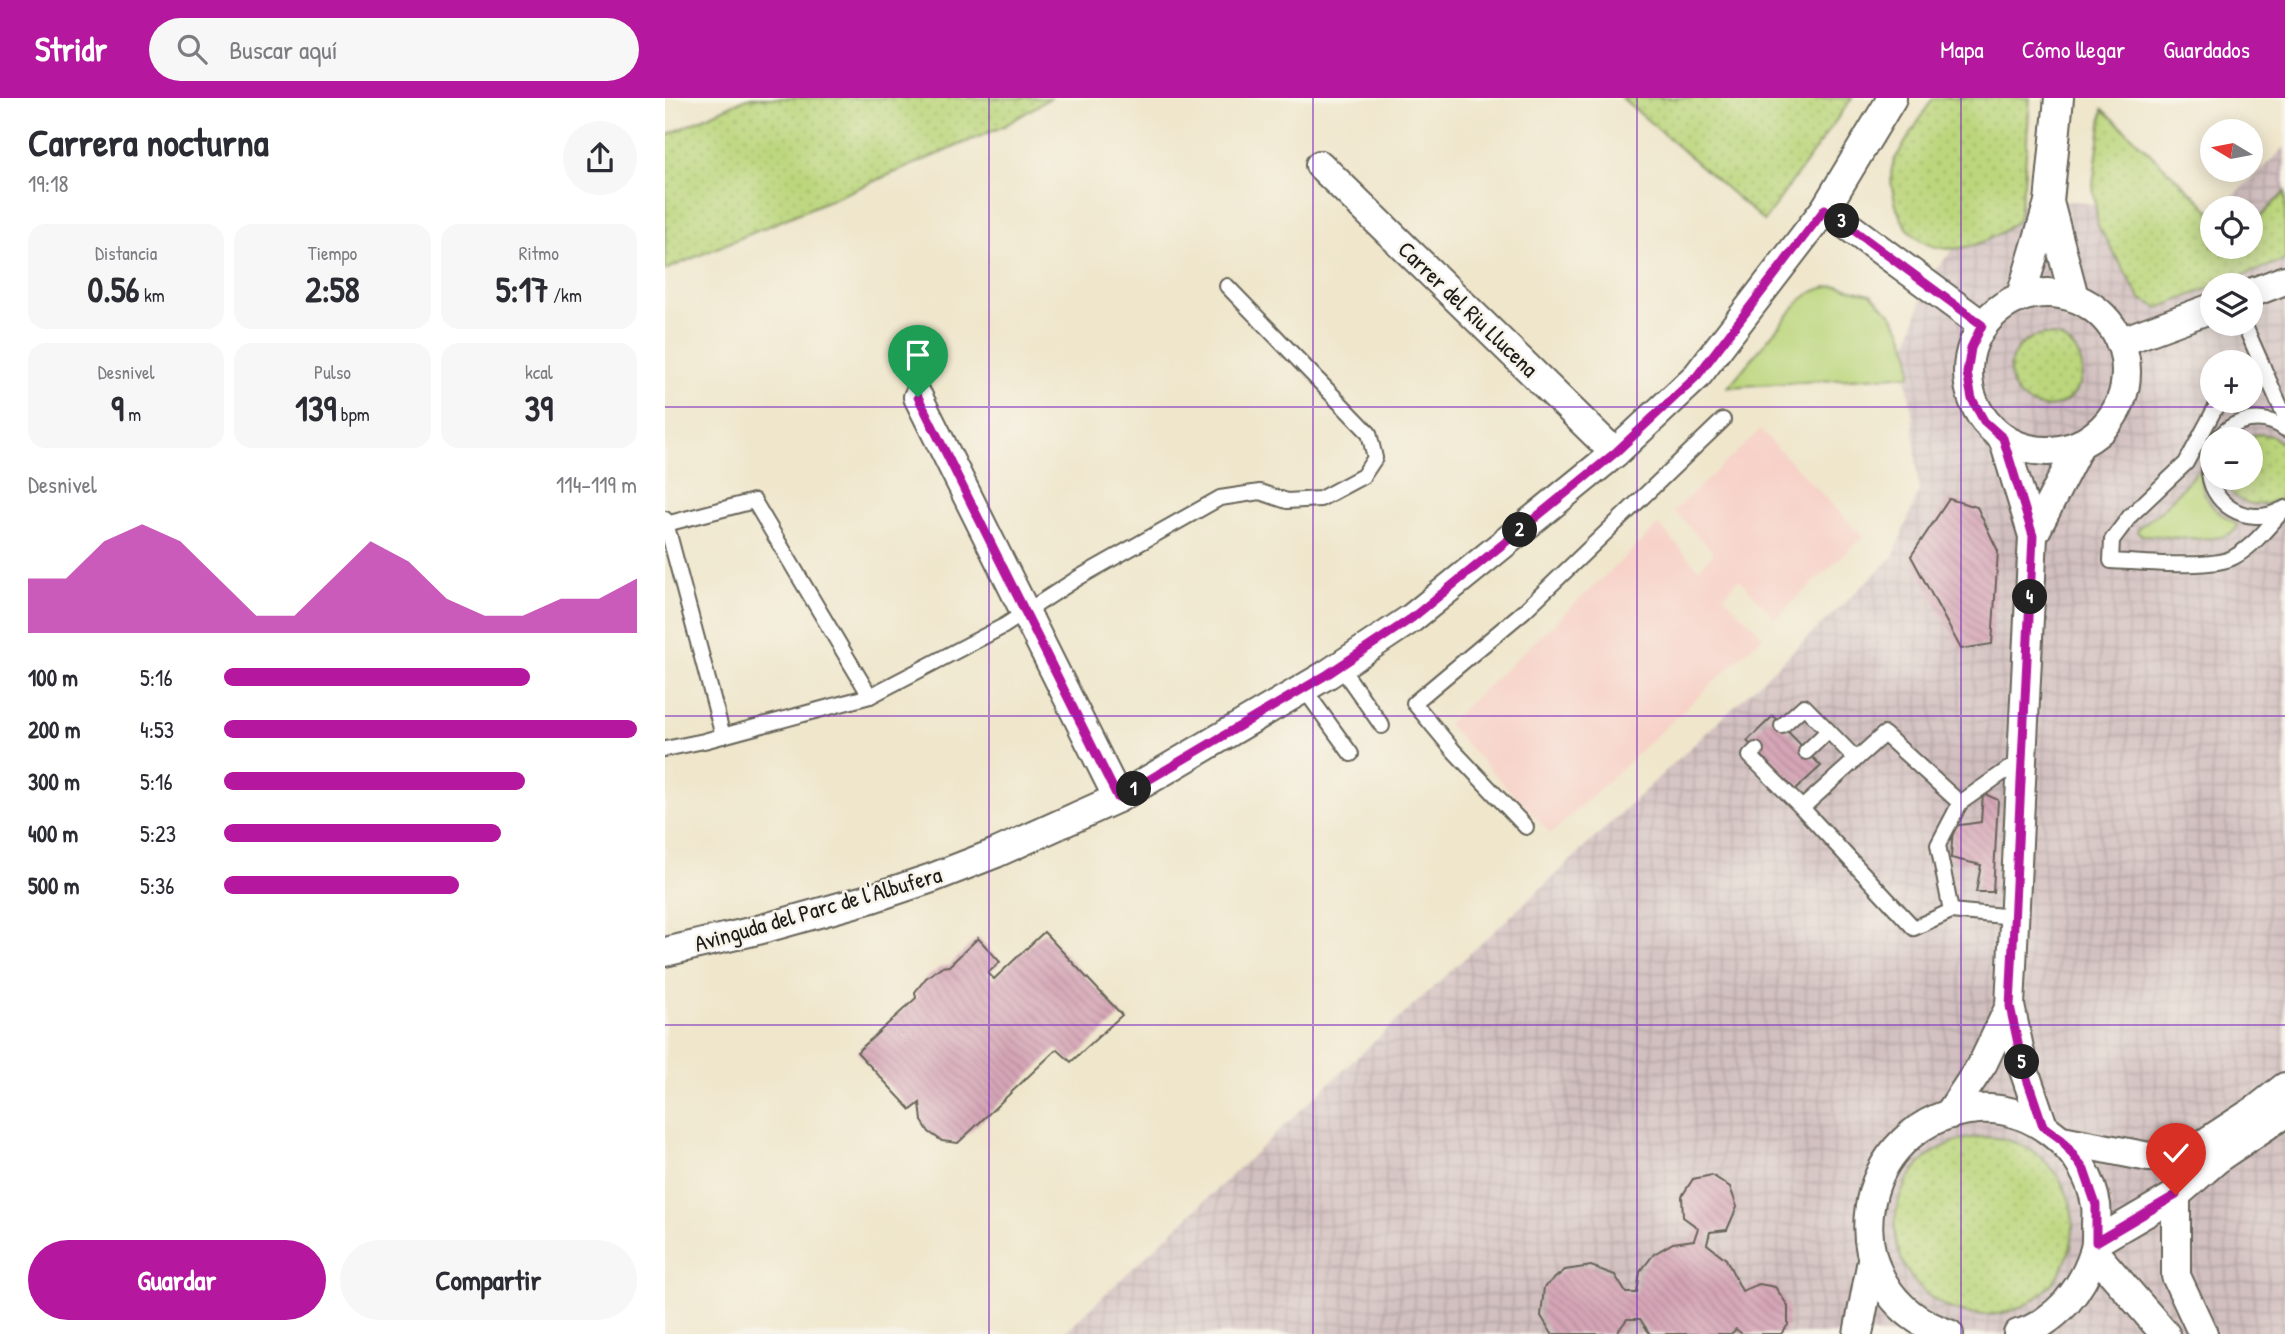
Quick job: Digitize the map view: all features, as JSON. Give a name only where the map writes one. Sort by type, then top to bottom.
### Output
[{"type":"street","name":"Avinguda del Parc de l'Albufera","points":[[665,952],[815,915],[932,878],[996,853],[1118,798],[1304,689],[1412,618],[1615,453],[1697,376],[1825,209],[1892,98]]},
{"type":"street","points":[[2021,296],[2049,202],[2059,98]]},
{"type":"street","name":"Carrer del Riu Llucena","points":[[1320,165],[1615,453]]},
{"type":"street","points":[[2049,202],[2074,297]]},
{"type":"street","points":[[1825,209],[1982,325]]},
{"type":"street","points":[[2263,288],[2285,280]]},
{"type":"street","points":[[2048,292],[2074,297],[2094,307],[2110,323],[2120,342],[2126,365],[2125,390],[2115,412],[2101,431],[2080,444],[2054,452],[2027,449],[2003,438],[1984,421],[1972,399],[1967,373],[1971,348],[1982,325],[1999,308],[2021,296],[2048,292]]},
{"type":"street","points":[[2120,342],[2200,312]]},
{"type":"street","points":[[918,397],[1118,798]]},
{"type":"street","points":[[2003,438],[2033,536],[2010,1006],[2023,1067],[2052,1133],[2084,1170],[2096,1205],[2095,1247],[2080,1286],[2056,1314],[2024,1334]]},
{"type":"street","points":[[2033,536],[2080,444]]},
{"type":"street","points":[[1949,1114],[1983,1063],[2010,1006]]},
{"type":"street","points":[[1858,1334],[1872,1260],[1867,1224],[1873,1188],[1890,1156],[1916,1130],[1949,1114],[1981,1109],[2013,1113],[2052,1133],[2149,1157],[2199,1147],[2285,1087]]},
{"type":"street","points":[[2095,1247],[2176,1195],[2221,1156],[2280,1118]]},
{"type":"street","points":[[2176,1195],[2176,1276],[2203,1334]]},
{"type":"street","points":[[2095,1247],[2165,1334]]},
{"type":"street","points":[[1872,1260],[1886,1288],[1906,1311],[1932,1329],[1949,1334]]},
{"type":"lane","points":[[665,749],[870,696],[1004,626],[1023,611],[1078,578],[1220,498],[1261,492],[1287,501],[1320,499],[1363,476],[1375,458],[1369,433],[1227,286]]},
{"type":"lane","points":[[2263,380],[2285,417]]},
{"type":"lane","points":[[2213,413],[2186,463],[2130,516],[2112,540],[2111,561],[2199,564],[2233,558],[2255,540],[2285,508]]},
{"type":"lane","points":[[1526,827],[1453,750],[1414,703],[1524,611],[1723,420]]},
{"type":"lane","points":[[2232,427],[2249,420],[2265,420],[2285,429]]},
{"type":"lane","points":[[2214,490],[2228,507],[2242,514],[2257,517],[2285,508]]},
{"type":"lane","points":[[723,736],[666,522],[754,501],[870,696]]},
{"type":"lane","points":[[1340,666],[1382,726]]},
{"type":"lane","points":[[1304,689],[1351,754]]},
{"type":"lane","points":[[1781,726],[1804,705],[1856,759]]},
{"type":"lane","points":[[1807,752],[1828,731]]},
{"type":"lane","points":[[1802,808],[1884,734],[1960,803]]},
{"type":"lane","points":[[1756,750],[1750,756],[1779,779],[1802,808],[1914,928],[1951,911],[2014,917]]},
{"type":"lane","points":[[1951,911],[1938,845],[1960,803],[2022,760]]},
{"type":"shaded area","points":[[2285,147],[2285,1334],[1063,1334],[1893,557],[1919,491],[1912,410],[1903,359],[1929,276],[1971,231],[2025,203],[2077,201],[2144,217],[2200,242],[2200,259],[2263,259],[2263,196],[2233,196],[2248,182],[2263,182],[2263,168]]},
{"type":"shaded area","points":[[1760,430],[1863,537],[1775,618],[1739,579],[1724,596],[1763,636],[1551,834],[1447,724],[1659,525],[1699,569],[1714,553],[1674,511]]},
{"type":"green space","points":[[747,98],[1050,98],[1004,126],[665,270],[665,136]]},
{"type":"green space","points":[[1622,98],[1852,98],[1764,221]]},
{"type":"green space","points":[[1933,98],[2030,98],[2024,182],[2018,220],[2001,233],[1963,248],[1945,249],[1928,245],[1914,235],[1902,219],[1891,183],[1895,159]]},
{"type":"green space","points":[[2103,109],[2200,201],[2200,259],[2263,259],[2263,214],[2285,192],[2285,260],[2250,273],[2200,273],[2200,292],[2159,308],[2141,299],[2098,226],[2093,185]]},
{"type":"green space","points":[[1839,286],[1871,294],[1891,314],[1902,331],[1910,353],[1911,375],[1728,387],[1799,302],[1817,290]]},
{"type":"green space","points":[[2046,335],[2060,338],[2072,345],[2079,357],[2082,371],[2079,385],[2072,397],[2060,404],[2046,407],[2032,404],[2020,397],[2013,385],[2010,371],[2013,357],[2020,345],[2032,338]]},
{"type":"green space","points":[[2263,434],[2272,436],[2285,446],[2285,495],[2268,504],[2259,505],[2242,501],[2230,490],[2263,490]]},
{"type":"green space","points":[[2200,470],[2200,490],[2204,490],[2215,509],[2236,523],[2237,528],[2230,534],[2206,539],[2142,535],[2137,532],[2138,528],[2161,511]]},
{"type":"green space","points":[[1984,1137],[2018,1143],[2047,1163],[2067,1192],[2073,1226],[2067,1260],[2047,1289],[2018,1309],[1984,1315],[1950,1309],[1921,1289],[1901,1260],[1895,1226],[1901,1192],[1921,1163],[1950,1143]]},
{"type":"building","points":[[1949,499],[1977,507],[1998,551],[1992,644],[1961,649],[1911,556]]},
{"type":"building","points":[[1773,716],[1821,766],[1795,790],[1747,741]]},
{"type":"building","points":[[1983,793],[1998,800],[1993,892],[1976,892],[1981,865],[1951,858],[1953,826],[1981,822]]},
{"type":"building","points":[[1044,932],[1122,1015],[1071,1062],[1057,1049],[958,1143],[942,1141],[929,1132],[922,1121],[920,1103],[911,1110],[857,1052],[916,998],[915,992],[926,978],[941,967],[949,966],[978,938],[1000,962],[988,973],[994,979]]},
{"type":"building","points":[[1712,1175],[1730,1187],[1737,1207],[1727,1230],[1710,1232],[1707,1244],[1726,1259],[1742,1291],[1759,1284],[1775,1287],[1788,1306],[1788,1325],[1781,1334],[1742,1334],[1736,1329],[1731,1334],[1650,1334],[1640,1319],[1627,1319],[1616,1334],[1552,1334],[1541,1316],[1544,1287],[1565,1270],[1591,1266],[1615,1275],[1626,1293],[1637,1293],[1640,1272],[1654,1254],[1673,1243],[1694,1240],[1698,1228],[1683,1217],[1682,1196],[1693,1179]]},
{"type":"route","points":[[918,397],[1118,798],[1328,674],[1412,618],[1615,453],[1697,376],[1825,209],[1982,325],[1971,348],[1967,373],[1972,399],[1984,421],[2003,438],[2033,536],[2010,1006],[2023,1067],[2043,1126],[2062,1140],[2084,1170],[2096,1205],[2096,1242],[2176,1195]]}]
